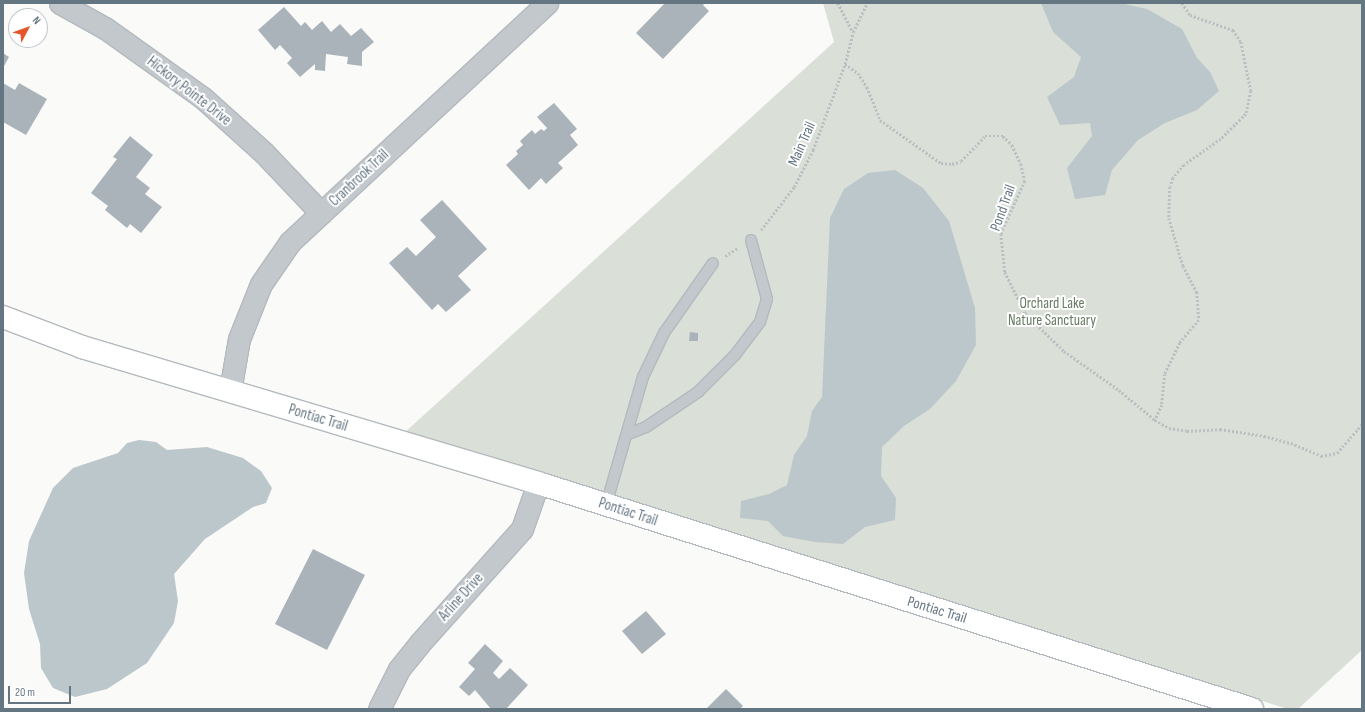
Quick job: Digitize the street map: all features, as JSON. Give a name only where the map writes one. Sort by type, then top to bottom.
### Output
[{"type":"main road","name":"Pontiac Trail","points":[[3,317],[82,347],[538,483],[1252,709]]},
{"type":"street","name":"Hickory Pointe Drive","points":[[60,3],[105,28],[203,98],[264,153],[320,213]]},
{"type":"street","name":"Cranbrook Trail","points":[[230,391],[239,338],[261,284],[290,242],[547,3]]},
{"type":"street","name":"Arline Drive","points":[[379,709],[400,669],[419,644],[522,529],[538,483]]},
{"type":"lane","points":[[628,434],[646,427],[698,392],[735,355],[760,322],[767,299],[751,240]]},
{"type":"lane","points":[[606,505],[628,434],[643,377],[664,332],[713,264]]},
{"type":"path","points":[[838,3],[853,32]]},
{"type":"path","name":"Main Trail","points":[[713,264],[751,240],[774,216],[794,187],[813,150],[845,64],[853,32],[867,3]]},
{"type":"path","points":[[1155,420],[1162,405],[1165,374],[1180,343],[1198,320],[1197,292],[1183,266],[1169,218],[1170,186],[1173,178],[1184,165],[1221,139],[1246,114],[1251,91],[1241,42],[1233,30],[1190,15],[1182,3]]},
{"type":"path","name":"Pond Trail","points":[[845,64],[858,74],[866,87],[880,120],[941,163],[952,164],[961,161],[985,136],[1003,136],[1012,145],[1022,164],[1025,181],[1001,234],[1005,272],[1025,313],[1064,351],[1119,390],[1155,420],[1169,428],[1187,431],[1220,429],[1264,436],[1291,443],[1321,456],[1337,453],[1362,424]]},
{"type":"green space","name":"Orchard Lake Nature Sanctuary","points":[[823,3],[1362,3],[1362,650],[1298,709],[1288,709],[403,434],[834,42]]},
{"type":"shaded area","points":[[1041,3],[1120,3],[1147,9],[1182,29],[1197,58],[1210,72],[1219,91],[1197,110],[1165,123],[1138,140],[1112,170],[1105,195],[1075,199],[1067,168],[1092,136],[1090,123],[1060,125],[1047,97],[1074,77],[1081,57],[1053,32]]},
{"type":"shaded area","points":[[895,170],[923,188],[949,221],[975,308],[976,345],[956,381],[930,409],[904,426],[882,447],[881,476],[896,498],[895,520],[865,527],[843,544],[815,542],[783,536],[768,521],[740,518],[741,501],[769,494],[787,485],[794,455],[807,436],[812,411],[822,397],[830,218],[844,189],[868,173]]},
{"type":"shaded area","points":[[139,440],[156,442],[167,450],[207,447],[243,458],[261,471],[272,488],[266,503],[253,507],[205,539],[174,574],[178,601],[174,623],[147,663],[107,689],[75,697],[53,688],[41,668],[40,644],[29,609],[24,573],[29,541],[53,488],[73,468],[118,453],[127,443]]},
{"type":"building","points":[[665,3],[705,3],[703,5],[709,11],[663,59],[636,33]]},
{"type":"building","points":[[284,7],[301,26],[305,22],[312,30],[322,21],[331,32],[340,24],[351,36],[361,28],[374,42],[362,52],[362,66],[347,64],[348,57],[326,54],[325,71],[315,70],[315,64],[300,77],[287,63],[292,58],[280,45],[275,50],[258,30]]},
{"type":"building","points":[[3,53],[9,57],[3,68]]},
{"type":"building","points":[[3,83],[15,90],[19,83],[47,99],[26,135],[3,122]]},
{"type":"building","points":[[554,103],[577,129],[570,135],[578,145],[558,163],[563,168],[546,184],[541,178],[529,190],[506,165],[518,154],[516,151],[523,145],[520,141],[532,130],[535,134],[541,129],[544,131],[547,128],[537,117]]},
{"type":"building","points":[[130,136],[153,155],[136,177],[150,188],[145,194],[162,207],[141,233],[130,224],[127,228],[105,210],[108,206],[91,193],[117,159],[113,157]]},
{"type":"building","points":[[442,200],[487,249],[458,276],[471,290],[446,312],[438,304],[432,310],[389,263],[407,247],[416,256],[436,237],[420,220]]},
{"type":"building","points":[[690,332],[698,333],[698,341],[689,341]]},
{"type":"building","points":[[313,549],[365,575],[327,650],[275,624]]},
{"type":"building","points":[[646,611],[666,634],[642,654],[622,631]]},
{"type":"building","points":[[485,644],[503,661],[493,673],[499,679],[510,668],[528,685],[506,709],[491,709],[475,690],[469,696],[459,687],[475,669],[468,663]]},
{"type":"building","points":[[726,689],[743,706],[740,709],[706,709]]}]
